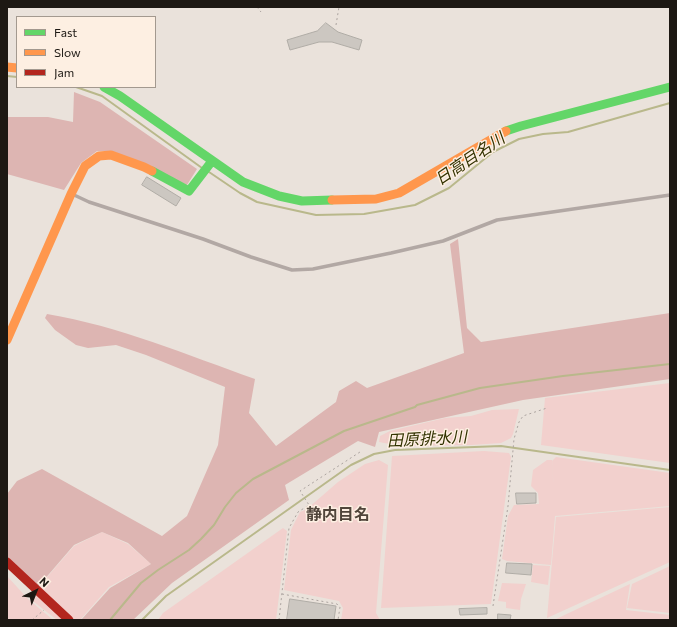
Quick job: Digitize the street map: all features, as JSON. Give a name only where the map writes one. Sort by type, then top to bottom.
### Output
[{"type":"street","points":[[106,88],[120,96],[210,163],[243,182],[279,196],[302,201],[376,199],[399,193],[501,133],[521,126],[670,87]]},
{"type":"street","points":[[7,340],[71,194],[85,166],[99,156],[111,155],[128,160],[189,191],[210,163]]},
{"type":"street","points":[[7,562],[69,620]]},
{"type":"lane","points":[[71,194],[89,202],[292,270],[313,269],[443,241],[498,220],[670,195]]},
{"type":"path","points":[[257,7],[261,12]]},
{"type":"path","points":[[336,25],[339,7]]},
{"type":"path","points":[[493,606],[508,506],[514,454],[514,439],[519,422],[523,416],[547,408]]},
{"type":"path","points":[[279,620],[289,528],[298,512],[309,505],[300,491],[360,452]]},
{"type":"path","points":[[281,594],[337,604],[340,607],[338,620]]},
{"type":"path","points":[[32,620],[51,603]]},
{"type":"shaded area","points":[[74,92],[100,102],[197,169],[187,185],[111,151],[97,151],[81,163],[64,190],[7,174],[7,117],[48,117],[73,122]]},
{"type":"shaded area","points":[[458,239],[467,328],[481,342],[670,313],[670,379],[523,400],[379,432],[375,447],[358,441],[285,485],[289,500],[172,583],[133,620],[81,620],[110,588],[151,564],[128,543],[102,532],[74,545],[37,588],[7,560],[7,494],[17,481],[42,469],[162,536],[187,516],[218,445],[225,387],[146,355],[116,345],[88,348],[76,345],[55,330],[45,318],[47,314],[74,319],[127,334],[255,379],[249,413],[276,446],[336,402],[339,391],[356,381],[367,388],[464,353],[450,244]]},
{"type":"shaded area","points":[[670,383],[670,463],[541,445],[545,398]]},
{"type":"shaded area","points":[[519,409],[511,438],[501,443],[400,446],[379,442],[380,436],[390,431],[445,418],[471,416],[492,410]]},
{"type":"shaded area","points":[[484,451],[509,453],[511,457],[491,604],[381,608],[392,456]]},
{"type":"shaded area","points":[[556,457],[670,473],[670,506],[555,516],[551,565],[507,561],[502,559],[508,516],[514,505],[539,504],[538,493],[531,486],[533,470],[547,460],[552,461]]},
{"type":"shaded area","points":[[379,460],[388,465],[376,613],[380,620],[341,620],[343,608],[339,601],[284,590],[291,530],[300,512],[307,509],[338,482],[365,464]]},
{"type":"shaded area","points":[[670,507],[670,562],[547,618],[556,517]]},
{"type":"shaded area","points":[[283,528],[287,531],[276,620],[158,620],[163,613]]},
{"type":"shaded area","points":[[102,532],[128,544],[151,564],[109,587],[80,620],[57,620],[29,598],[74,546]]},
{"type":"shaded area","points":[[533,565],[550,566],[548,585],[531,582]]},
{"type":"shaded area","points":[[670,566],[670,613],[627,608],[632,584]]},
{"type":"shaded area","points":[[7,576],[28,599],[52,619],[7,620]]},
{"type":"shaded area","points":[[502,583],[526,584],[521,599],[520,610],[506,608],[506,602],[498,601]]},
{"type":"shaded area","points":[[630,584],[626,610],[670,615],[670,620],[554,620]]},
{"type":"building","points":[[326,23],[338,32],[362,40],[359,50],[332,42],[319,42],[290,50],[287,40],[317,31]]},
{"type":"building","points":[[147,177],[181,198],[176,206],[142,185]]},
{"type":"building","points":[[516,493],[536,493],[536,503],[517,504]]},
{"type":"building","points":[[507,563],[532,564],[531,575],[506,573]]},
{"type":"building","points":[[290,599],[336,606],[334,620],[287,620]]},
{"type":"building","points":[[487,608],[487,614],[460,615],[459,609]]},
{"type":"building","points":[[498,614],[511,615],[510,620],[498,620]]},
{"type":"waterway","name":"日高目名川","points":[[7,76],[16,77]]},
{"type":"waterway","name":"日高目名川","points":[[79,88],[102,96],[202,168]]},
{"type":"waterway","name":"日高目名川","points":[[209,172],[240,193],[257,202],[316,215],[364,214],[415,205],[449,188],[493,152],[519,139],[543,134],[568,132],[670,103]]},
{"type":"waterway","points":[[110,620],[141,583],[189,550],[201,539],[214,525],[236,493],[253,479],[344,431],[415,407],[417,405],[480,388],[563,376],[670,364]]},
{"type":"waterway","name":"田原排水川","points":[[142,620],[166,596],[351,465],[374,454],[395,450],[501,446],[670,470]]},
{"type":"traffic: fast","points":[[506,131],[670,87]]},
{"type":"traffic: fast","points":[[106,88],[120,96],[243,182],[279,196],[302,201],[332,200]]},
{"type":"traffic: fast","points":[[152,171],[189,191],[212,161]]},
{"type":"traffic: slow","points":[[7,67],[16,68]]},
{"type":"traffic: slow","points":[[332,200],[376,199],[399,193],[506,131]]},
{"type":"traffic: slow","points":[[7,340],[71,194],[85,166],[99,156],[111,155],[152,171]]},
{"type":"traffic: jam","points":[[7,562],[69,620]]},
{"type":"district","name":"静内目名","points":[[338,515]]}]
